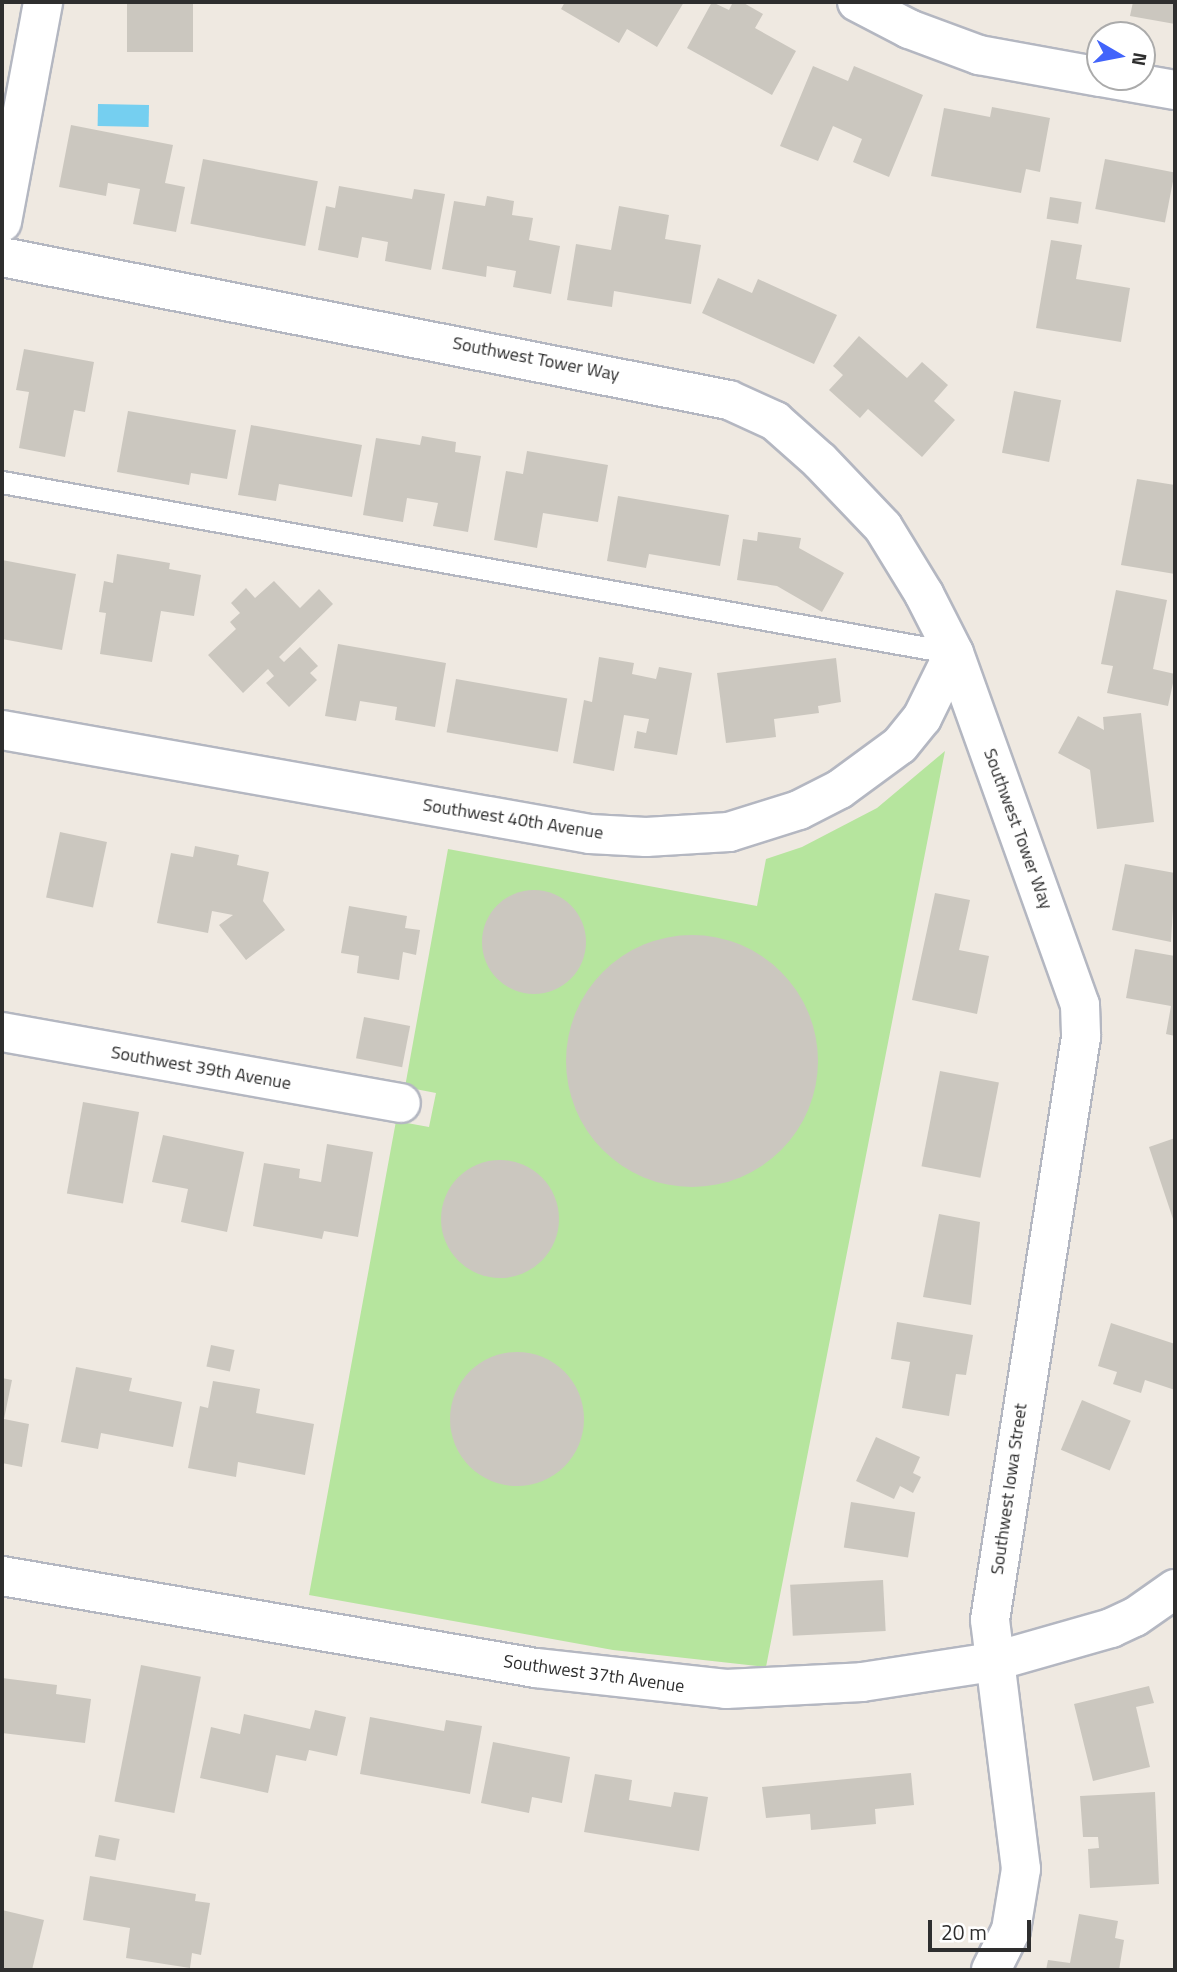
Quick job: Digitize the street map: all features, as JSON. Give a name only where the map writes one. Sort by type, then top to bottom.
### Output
[{"type":"street","points":[[2,222],[43,2]]},
{"type":"street","points":[[857,2],[909,29],[979,55],[1086,74]]},
{"type":"street","points":[[1156,87],[1175,90]]},
{"type":"street","name":"Southwest Tower Way","points":[[2,257],[729,400],[775,421],[820,461],[883,527],[954,653],[1080,1004]]},
{"type":"street","name":"Southwest 40th Avenue","points":[[2,730],[590,834],[646,837],[729,832],[799,810],[840,789],[901,745],[922,718],[954,653]]},
{"type":"street","name":"Southwest Iowa Street","points":[[991,1970],[1011,1930],[1021,1868],[992,1662],[990,1620],[1081,1037],[1080,1004]]},
{"type":"street","name":"Southwest 39th Avenue","points":[[2,1032],[401,1103]]},
{"type":"street","name":"Southwest 37th Avenue","points":[[2,1576],[536,1668],[685,1687],[814,1686],[992,1662],[1111,1628],[1175,1588]]},
{"type":"lane","points":[[2,482],[954,653]]},
{"type":"green space","points":[[945,751],[766,1667],[613,1650],[309,1595],[396,1121],[429,1127],[436,1093],[405,1087],[448,849],[757,906],[766,859],[802,847],[877,808]]},
{"type":"water","points":[[98,104],[149,105],[149,127],[98,126]]},
{"type":"building","points":[[127,2],[193,2],[193,52],[127,52]]},
{"type":"building","points":[[565,2],[684,2],[657,47],[627,29],[619,43],[561,9]]},
{"type":"building","points":[[712,2],[729,10],[733,2],[742,2],[763,14],[755,28],[796,51],[772,95],[687,48]]},
{"type":"building","points":[[1133,2],[1175,2],[1175,24],[1130,16]]},
{"type":"building","points":[[813,66],[848,81],[854,66],[923,95],[889,177],[853,162],[862,139],[833,126],[818,161],[780,146]]},
{"type":"building","points":[[992,107],[1050,118],[1040,172],[1026,169],[1021,193],[931,176],[944,108],[990,117]]},
{"type":"building","points":[[71,125],[173,145],[165,183],[185,187],[176,232],[133,224],[140,189],[108,183],[106,196],[59,187]]},
{"type":"building","points":[[203,159],[318,181],[305,246],[190,224]]},
{"type":"building","points":[[1105,159],[1175,173],[1165,223],[1095,209]]},
{"type":"building","points":[[339,186],[412,199],[414,189],[445,194],[431,270],[385,261],[388,242],[362,237],[358,258],[318,250],[326,206],[335,208]]},
{"type":"building","points":[[487,196],[514,201],[512,215],[533,218],[529,240],[560,246],[551,294],[513,287],[516,271],[487,266],[486,277],[442,269],[454,201],[485,206]]},
{"type":"building","points":[[1050,197],[1082,202],[1078,224],[1047,219]]},
{"type":"building","points":[[619,206],[669,215],[665,239],[701,245],[691,304],[614,291],[612,307],[567,300],[576,244],[611,250]]},
{"type":"building","points":[[1051,240],[1082,245],[1076,279],[1130,288],[1121,342],[1036,328]]},
{"type":"building","points":[[718,278],[752,293],[758,279],[837,315],[814,364],[702,313]]},
{"type":"building","points":[[859,336],[907,378],[922,362],[948,385],[934,401],[955,420],[922,457],[868,409],[860,418],[829,390],[843,375],[833,366]]},
{"type":"building","points":[[24,349],[94,362],[85,412],[74,410],[65,457],[19,448],[29,392],[16,390]]},
{"type":"building","points":[[1014,391],[1061,400],[1049,462],[1002,453]]},
{"type":"building","points":[[128,411],[236,430],[227,479],[191,473],[189,485],[117,472]]},
{"type":"building","points":[[251,425],[362,445],[352,497],[279,484],[276,501],[238,495]]},
{"type":"building","points":[[422,436],[456,442],[455,452],[481,456],[468,532],[433,526],[438,503],[407,498],[403,522],[363,515],[376,438],[420,445]]},
{"type":"building","points":[[527,451],[608,465],[598,522],[543,513],[537,548],[494,540],[506,471],[523,474]]},
{"type":"building","points":[[1137,479],[1175,485],[1175,574],[1121,565]]},
{"type":"building","points":[[618,496],[729,515],[720,566],[649,554],[646,568],[607,561]]},
{"type":"building","points":[[758,532],[801,538],[799,548],[844,573],[822,612],[777,586],[737,580],[743,539],[757,541]]},
{"type":"building","points":[[117,554],[170,563],[169,569],[201,575],[194,616],[161,611],[152,662],[100,654],[106,613],[99,612],[104,581],[113,583]]},
{"type":"building","points":[[2,560],[76,574],[62,650],[2,639]]},
{"type":"building","points":[[274,581],[300,608],[319,589],[333,604],[279,657],[284,662],[300,647],[318,666],[310,673],[317,680],[289,707],[266,683],[274,676],[268,669],[243,693],[208,655],[236,629],[230,622],[240,613],[231,603],[246,588],[255,598]]},
{"type":"building","points":[[1116,590],[1167,600],[1153,669],[1175,674],[1168,706],[1107,693],[1113,666],[1101,664]]},
{"type":"building","points":[[338,644],[446,663],[435,727],[395,720],[397,707],[360,701],[356,721],[325,716]]},
{"type":"building","points":[[599,657],[634,663],[632,674],[656,679],[659,667],[692,673],[677,755],[634,748],[637,731],[646,733],[649,719],[624,715],[614,771],[573,763],[584,700],[592,702]]},
{"type":"building","points":[[836,658],[841,702],[818,706],[819,713],[774,719],[776,737],[726,743],[717,673]]},
{"type":"building","points":[[456,679],[567,699],[558,752],[447,732]]},
{"type":"building","points":[[1141,713],[1154,822],[1097,829],[1090,770],[1058,753],[1078,716],[1104,730],[1103,717]]},
{"type":"building","points":[[60,832],[107,842],[93,908],[46,898]]},
{"type":"building","points":[[195,846],[239,855],[237,865],[269,872],[263,901],[285,930],[246,960],[219,925],[233,915],[212,911],[208,933],[157,923],[171,853],[193,857]]},
{"type":"building","points":[[1125,864],[1175,873],[1171,942],[1112,930]]},
{"type":"building","points":[[534,890],[554,894],[571,905],[582,922],[586,942],[582,962],[571,979],[554,990],[534,994],[514,990],[497,979],[486,962],[482,942],[486,922],[497,905],[514,894]]},
{"type":"building","points":[[935,893],[970,900],[959,950],[989,956],[977,1014],[912,1000]]},
{"type":"building","points":[[349,906],[407,916],[405,928],[420,930],[416,955],[403,952],[399,980],[357,973],[359,956],[341,953]]},
{"type":"building","points":[[680,935],[704,935],[740,944],[772,963],[790,981],[813,1024],[818,1061],[816,1086],[809,1109],[790,1141],[772,1159],[729,1182],[704,1187],[680,1187],[644,1178],[612,1159],[594,1141],[571,1098],[566,1073],[566,1049],[575,1013],[594,981],[612,963],[655,940]]},
{"type":"building","points":[[1135,949],[1175,956],[1175,1036],[1166,1034],[1171,1006],[1126,998]]},
{"type":"building","points":[[364,1017],[410,1026],[402,1067],[356,1058]]},
{"type":"building","points":[[940,1071],[999,1082],[980,1178],[921,1166]]},
{"type":"building","points":[[83,1102],[139,1112],[123,1203],[67,1194]]},
{"type":"building","points":[[163,1135],[244,1152],[227,1232],[181,1222],[188,1189],[152,1182]]},
{"type":"building","points":[[1175,1138],[1175,1225],[1149,1147]]},
{"type":"building","points":[[327,1144],[373,1152],[358,1237],[324,1231],[322,1239],[253,1226],[264,1163],[300,1169],[299,1178],[321,1182]]},
{"type":"building","points":[[500,1160],[523,1164],[542,1177],[555,1196],[559,1219],[555,1242],[542,1261],[523,1274],[500,1278],[477,1274],[458,1261],[445,1242],[441,1219],[445,1196],[458,1177],[477,1164]]},
{"type":"building","points":[[939,1214],[980,1222],[971,1305],[923,1297]]},
{"type":"building","points":[[897,1322],[973,1335],[966,1375],[956,1374],[949,1416],[902,1408],[910,1362],[891,1359]]},
{"type":"building","points":[[1111,1323],[1175,1344],[1175,1390],[1145,1380],[1141,1393],[1113,1384],[1117,1372],[1098,1366]]},
{"type":"building","points":[[211,1345],[234,1350],[230,1372],[206,1367]]},
{"type":"building","points":[[517,1352],[543,1357],[565,1371],[579,1393],[584,1419],[579,1445],[565,1467],[543,1481],[517,1486],[491,1481],[469,1467],[455,1445],[450,1419],[455,1393],[469,1371],[491,1357]]},
{"type":"building","points":[[76,1367],[132,1378],[129,1391],[182,1402],[173,1447],[101,1433],[98,1449],[61,1442]]},
{"type":"building","points":[[2,1378],[12,1380],[4,1419],[29,1424],[22,1467],[2,1463]]},
{"type":"building","points":[[213,1381],[260,1389],[256,1413],[314,1424],[305,1475],[238,1462],[236,1477],[188,1468],[200,1406],[208,1408]]},
{"type":"building","points":[[1082,1400],[1131,1421],[1110,1470],[1061,1450]]},
{"type":"building","points":[[876,1437],[920,1457],[913,1473],[921,1477],[913,1493],[900,1486],[894,1499],[856,1481]]},
{"type":"building","points":[[851,1502],[915,1512],[908,1558],[844,1547]]},
{"type":"building","points":[[883,1580],[886,1631],[793,1636],[790,1585]]},
{"type":"building","points":[[141,1665],[201,1677],[174,1813],[114,1801]]},
{"type":"building","points":[[2,1678],[57,1685],[56,1694],[91,1699],[85,1743],[2,1733]]},
{"type":"building","points":[[1149,1686],[1154,1703],[1136,1707],[1150,1767],[1093,1781],[1074,1704]]},
{"type":"building","points":[[315,1710],[346,1717],[337,1756],[309,1750],[306,1761],[276,1755],[268,1793],[200,1778],[211,1727],[240,1734],[244,1714],[310,1729]]},
{"type":"building","points":[[370,1717],[444,1731],[446,1720],[482,1726],[470,1794],[360,1774]]},
{"type":"building","points":[[493,1742],[570,1757],[562,1803],[532,1797],[529,1813],[481,1803]]},
{"type":"building","points":[[911,1773],[914,1805],[875,1809],[876,1824],[811,1830],[810,1814],[766,1818],[762,1787]]},
{"type":"building","points":[[595,1774],[632,1780],[629,1800],[671,1807],[674,1792],[708,1797],[699,1851],[584,1832]]},
{"type":"building","points":[[1155,1792],[1159,1884],[1090,1888],[1088,1849],[1099,1848],[1098,1837],[1083,1837],[1080,1796]]},
{"type":"building","points":[[99,1835],[120,1839],[115,1861],[95,1857]]},
{"type":"building","points":[[90,1876],[196,1894],[195,1901],[210,1903],[201,1955],[192,1953],[190,1968],[126,1958],[130,1928],[83,1920]]},
{"type":"building","points":[[2,1910],[44,1920],[32,1970],[2,1970]]},
{"type":"building","points":[[1079,1914],[1118,1921],[1115,1938],[1124,1940],[1119,1970],[1046,1970],[1048,1960],[1070,1963]]}]
